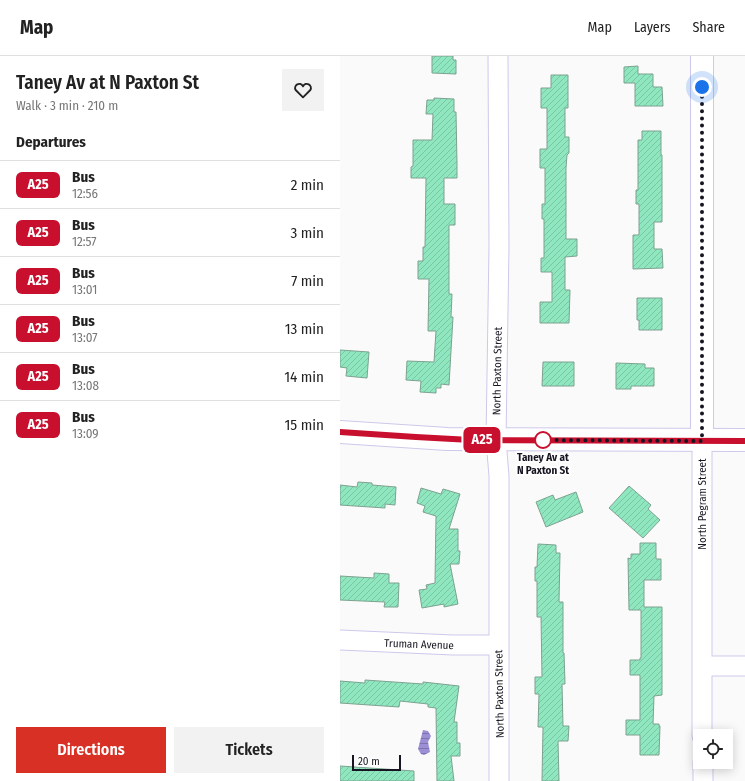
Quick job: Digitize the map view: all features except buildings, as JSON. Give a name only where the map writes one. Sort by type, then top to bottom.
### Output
[{"type":"street","name":"North Paxton Street","points":[[498,56],[499,246],[496,440],[499,484],[500,590],[498,645],[499,781]]},
{"type":"street","name":"North Pegram Street","points":[[702,56],[702,729]]},
{"type":"street","points":[[340,432],[439,439],[745,440]]},
{"type":"street","name":"Truman Avenue","points":[[340,640],[453,645],[498,645]]},
{"type":"street","points":[[702,666],[745,666]]},
{"type":"street","points":[[703,769],[703,781]]},
{"type":"shaded area","points":[[423,730],[428,731],[431,736],[428,742],[430,752],[424,755],[421,754],[418,749]]},
{"type":"bus line","name":"A25","points":[[340,432],[471,440],[745,441]]},
{"type":"place","name":"Taney Av at N Paxton St","points":[[543,440]]},
{"type":"route","points":[[543,440],[539,440],[702,441],[702,87]]}]
